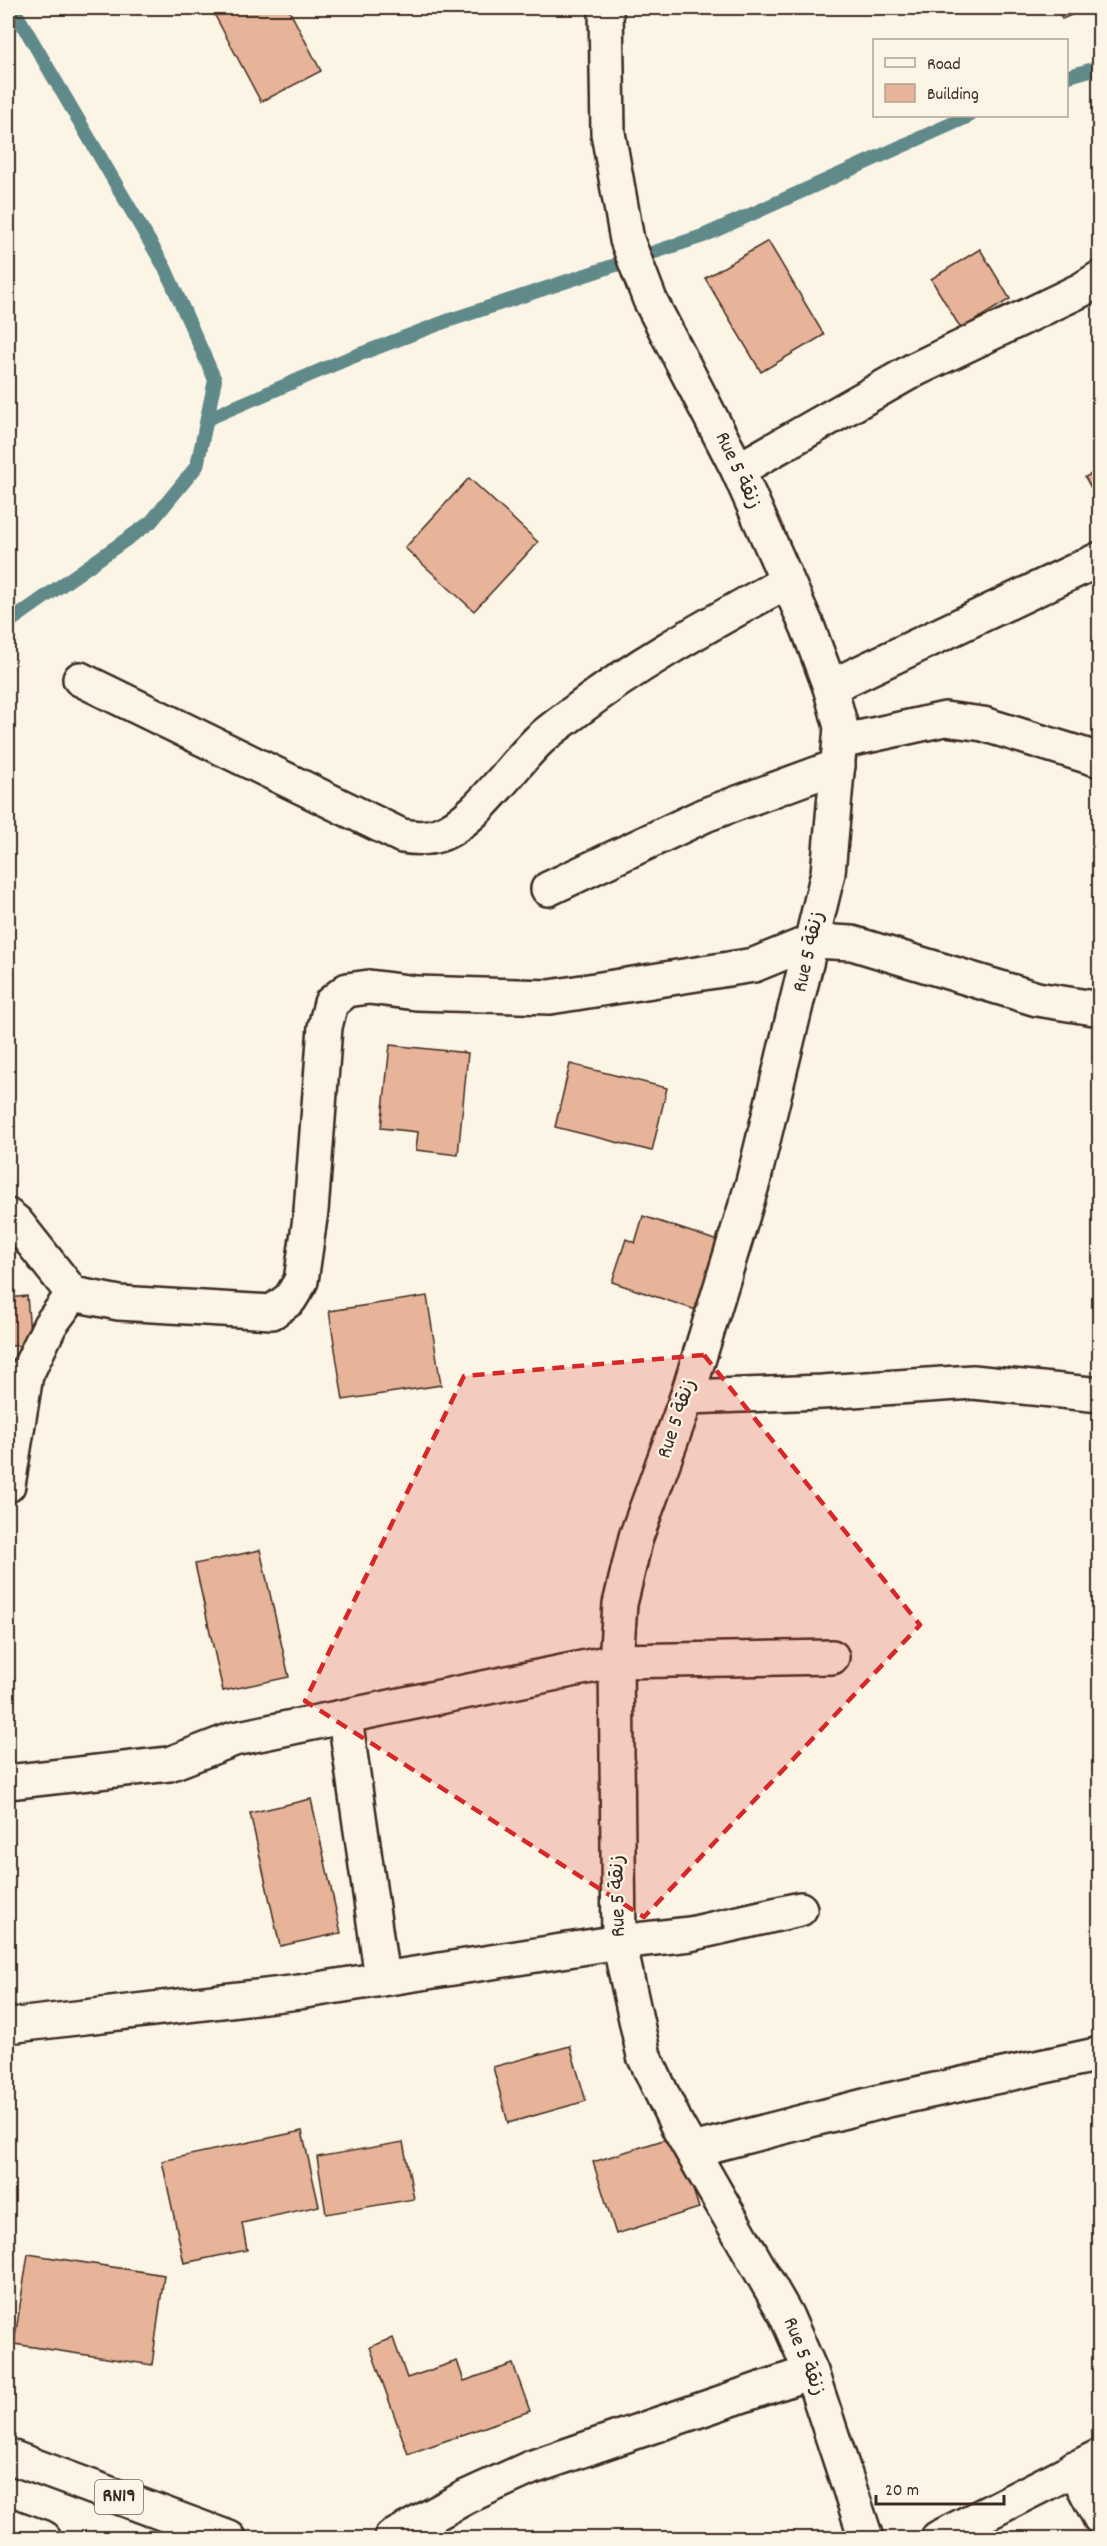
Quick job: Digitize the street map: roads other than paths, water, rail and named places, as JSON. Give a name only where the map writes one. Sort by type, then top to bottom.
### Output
[{"type":"main road","name":"Rue 5 زنقة","points":[[606,8],[608,133],[627,240],[650,300],[738,470],[808,628],[830,687],[841,727],[828,873],[753,1182],[687,1397],[636,1537],[620,1604],[616,1661],[619,1942],[644,2056],[676,2125],[693,2150],[786,2315],[811,2372],[866,2538]]},
{"type":"main road","points":[[738,470],[912,370],[1081,290],[1100,278]]},
{"type":"main road","points":[[830,687],[1100,558]]},
{"type":"main road","points":[[80,679],[402,836],[422,839],[439,835],[456,826],[477,807],[541,738],[647,659],[786,582]]},
{"type":"main road","points":[[548,889],[839,754],[945,718],[983,724],[1100,759]]},
{"type":"main road","points":[[8,1216],[16,1222],[73,1294],[119,1303],[272,1311],[290,1299],[301,1281],[311,1211],[325,1027],[331,1003],[346,990],[369,987],[416,993],[550,997],[754,965],[813,941],[852,943],[1037,999],[1100,1009]]},
{"type":"main road","points":[[8,1485],[26,1375],[50,1325],[73,1294]]},
{"type":"main road","points":[[687,1397],[822,1392],[973,1382],[1100,1395]]},
{"type":"main road","points":[[8,1782],[169,1764],[234,1739],[616,1661],[832,1657]]},
{"type":"main road","points":[[345,1718],[382,1977]]},
{"type":"main road","points":[[8,2026],[208,2004],[619,1942],[690,1934],[801,1909]]},
{"type":"main road","points":[[693,2150],[884,2101],[1100,2054]]},
{"type":"main road","points":[[391,2538],[466,2497],[530,2468],[811,2372]]},
{"type":"main road","name":"RN19","points":[[8,2456],[229,2538]]},
{"type":"main road","points":[[938,2538],[1087,2462],[1100,2518]]},
{"type":"main road","points":[[8,2525],[44,2538]]},
{"type":"waterway","points":[[8,623],[151,522],[197,466],[215,380],[165,268],[13,8]]},
{"type":"waterway","points":[[1068,76],[1100,67]]},
{"type":"waterway","points":[[207,419],[347,359],[447,321],[703,236],[967,117]]}]
